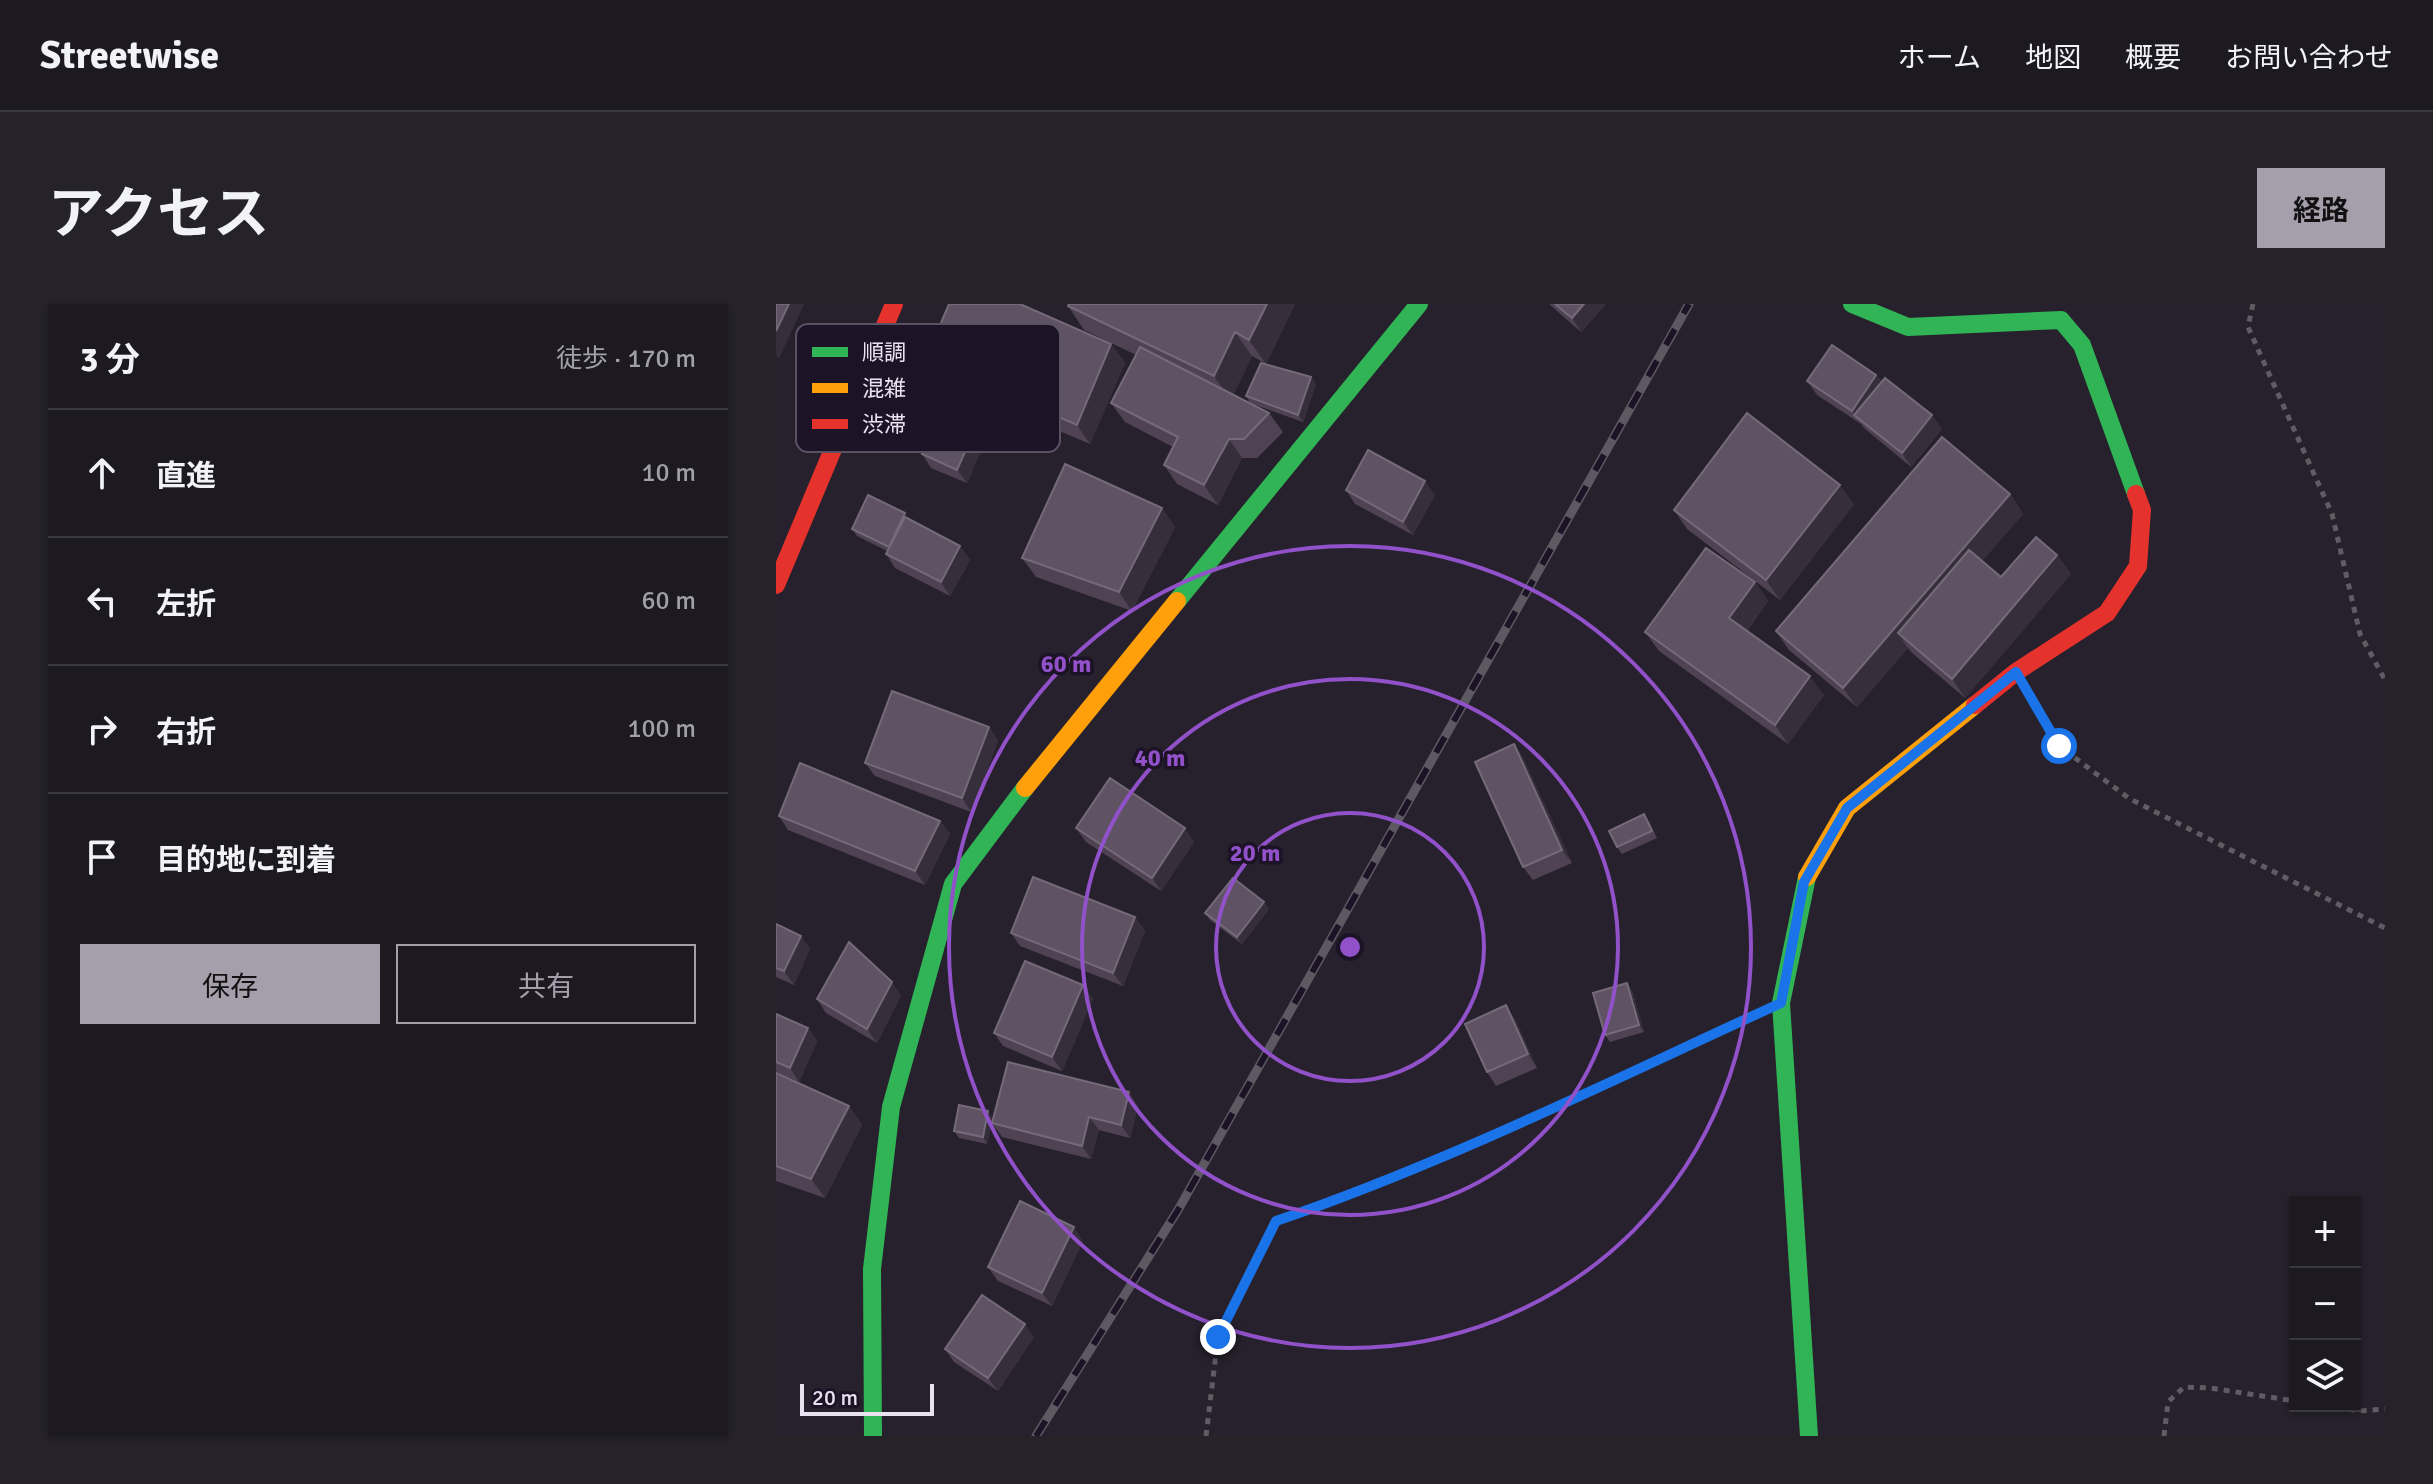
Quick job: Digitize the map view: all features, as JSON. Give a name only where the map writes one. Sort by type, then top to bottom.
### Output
[{"type":"main road","points":[[886,324],[894,304]]},
{"type":"main road","points":[[873,1436],[872,1269],[891,1107],[953,884],[998,821],[1419,304]]},
{"type":"main road","points":[[1809,1436],[1781,1003],[1804,882],[1847,808],[2016,672],[2107,613],[2138,566],[2142,510],[2082,345],[2061,320],[1908,327],[1852,304]]},
{"type":"main road","points":[[776,585],[832,452]]},
{"type":"path","points":[[2253,304],[2248,327],[2332,514],[2360,634],[2385,680]]},
{"type":"path","points":[[2016,672],[2059,746],[2130,799],[2385,928]]},
{"type":"path","points":[[1206,1436],[1218,1337],[1276,1221],[1327,1204],[1507,1128],[1781,1003]]},
{"type":"path","points":[[2164,1436],[2168,1402],[2184,1387],[2289,1400]]},
{"type":"path","points":[[2361,1411],[2385,1409]]},
{"type":"building","points":[[776,304],[789,304],[776,331]]},
{"type":"building","points":[[949,304],[1020,304],[1111,344],[1077,425],[1060,418],[1060,324],[940,324]]},
{"type":"building","points":[[1069,304],[1267,304],[1249,340],[1235,332],[1214,376]]},
{"type":"building","points":[[1555,304],[1584,304],[1572,318]]},
{"type":"building","points":[[1832,345],[1876,375],[1852,411],[1807,381]]},
{"type":"building","points":[[1140,347],[1269,413],[1244,439],[1229,439],[1204,485],[1164,465],[1178,437],[1111,403]]},
{"type":"building","points":[[1261,363],[1311,377],[1298,415],[1246,396]]},
{"type":"building","points":[[1885,378],[1932,415],[1902,453],[1854,415]]},
{"type":"building","points":[[1747,413],[1840,485],[1766,580],[1674,510]]},
{"type":"building","points":[[1942,437],[2010,494],[1843,688],[1776,631]]},
{"type":"building","points":[[1368,450],[1425,481],[1403,522],[1346,490]]},
{"type":"building","points":[[923,452],[965,452],[957,470]]},
{"type":"building","points":[[1065,464],[1162,508],[1119,592],[1022,558]]},
{"type":"building","points":[[868,495],[905,513],[889,547],[852,529]]},
{"type":"building","points":[[905,517],[960,546],[941,582],[886,554]]},
{"type":"building","points":[[2036,537],[2057,555],[1952,679],[1898,633],[1969,550],[2001,577]]},
{"type":"building","points":[[1706,548],[1755,582],[1729,618],[1810,676],[1775,725],[1645,632]]},
{"type":"building","points":[[892,691],[989,727],[962,798],[865,763]]},
{"type":"building","points":[[1514,744],[1562,850],[1523,867],[1475,762]]},
{"type":"building","points":[[800,763],[940,821],[915,871],[779,816]]},
{"type":"building","points":[[1110,778],[1185,828],[1152,878],[1076,828]]},
{"type":"building","points":[[1644,814],[1652,831],[1617,847],[1609,831]]},
{"type":"building","points":[[1033,877],[1135,917],[1113,973],[1011,933]]},
{"type":"building","points":[[1233,878],[1264,902],[1237,937],[1205,913]]},
{"type":"building","points":[[776,924],[801,936],[784,971],[776,968]]},
{"type":"building","points":[[849,942],[892,982],[867,1029],[817,999]]},
{"type":"building","points":[[1025,961],[1083,985],[1052,1057],[994,1033]]},
{"type":"building","points":[[1627,983],[1639,1025],[1605,1035],[1593,993]]},
{"type":"building","points":[[1506,1005],[1528,1054],[1487,1072],[1465,1024]]},
{"type":"building","points":[[776,1014],[808,1028],[790,1068],[776,1062]]},
{"type":"building","points":[[1008,1062],[1129,1092],[1121,1125],[1089,1117],[1082,1146],[992,1123]]},
{"type":"building","points":[[776,1073],[849,1106],[811,1179],[776,1166]]},
{"type":"building","points":[[959,1105],[988,1111],[983,1137],[954,1131]]},
{"type":"building","points":[[1020,1201],[1074,1227],[1042,1293],[988,1267]]},
{"type":"building","points":[[982,1295],[1025,1324],[988,1378],[945,1349]]},
{"type":"railway","points":[[1036,1436],[1178,1210],[1689,304]]},
{"type":"traffic: fast","points":[[1177,601],[1419,304]]},
{"type":"traffic: fast","points":[[1852,304],[1908,327],[2061,320],[2082,345],[2136,494]]},
{"type":"traffic: fast","points":[[873,1436],[872,1269],[891,1107],[953,884],[1025,788]]},
{"type":"traffic: fast","points":[[1807,877],[1781,1003],[1809,1436]]},
{"type":"traffic: slow","points":[[1025,788],[1177,601]]},
{"type":"traffic: slow","points":[[1807,877],[1847,808],[1975,705]]},
{"type":"traffic: jam","points":[[886,324],[894,304]]},
{"type":"traffic: jam","points":[[776,585],[832,452]]},
{"type":"traffic: jam","points":[[1975,705],[2016,672],[2107,613],[2138,566],[2142,510],[2136,494]]},
{"type":"route","points":[[1218,1337],[1276,1221],[1327,1204],[1507,1128],[1781,1003],[1804,882],[1847,808],[2016,672],[2059,746]]}]
